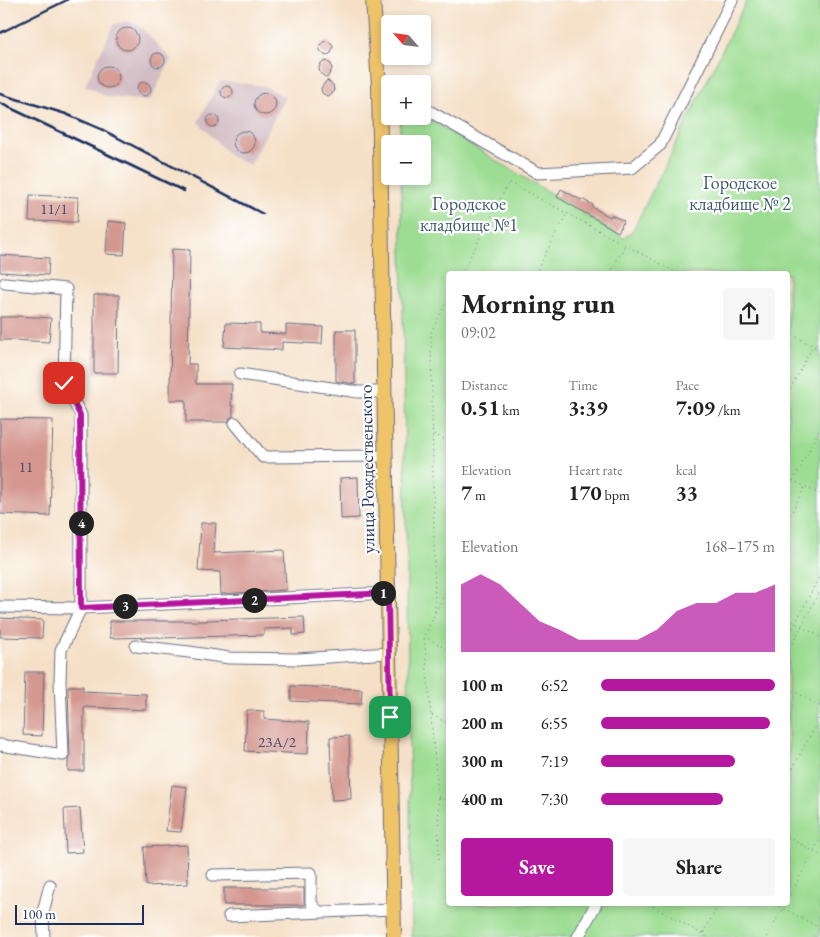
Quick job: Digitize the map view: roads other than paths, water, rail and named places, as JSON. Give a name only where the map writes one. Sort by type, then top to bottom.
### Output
[{"type":"main road","name":"улица Рождественского","points":[[373,0],[382,75]]},
{"type":"main road","name":"улица Рождественского","points":[[384,125],[384,392],[394,937]]},
{"type":"street","points":[[431,112],[538,172],[632,168],[660,144],[732,0]]},
{"type":"street","points":[[0,745],[63,755],[60,681],[61,650],[81,608],[80,415],[64,383],[66,289],[5,283]]},
{"type":"street","points":[[240,374],[358,392],[384,392]]},
{"type":"street","points":[[235,423],[263,457],[386,456]]},
{"type":"street","points":[[0,608],[81,608],[388,593]]},
{"type":"street","points":[[136,646],[229,658],[298,659],[389,653]]},
{"type":"street","points":[[213,875],[312,872],[312,902],[319,912]]},
{"type":"street","points":[[44,937],[43,912],[50,884]]},
{"type":"street","points":[[578,937],[595,906]]},
{"type":"street","points":[[229,916],[393,909]]},
{"type":"railway","points":[[0,33],[67,0]]},
{"type":"railway","points":[[0,94],[66,114],[103,130],[263,214]]},
{"type":"railway","points":[[0,103],[184,191]]},
{"type":"park label","name":"Городское кладбище № 2","points":[[740,193]]},
{"type":"park label","name":"Городское кладбище №1","points":[[469,214]]}]
